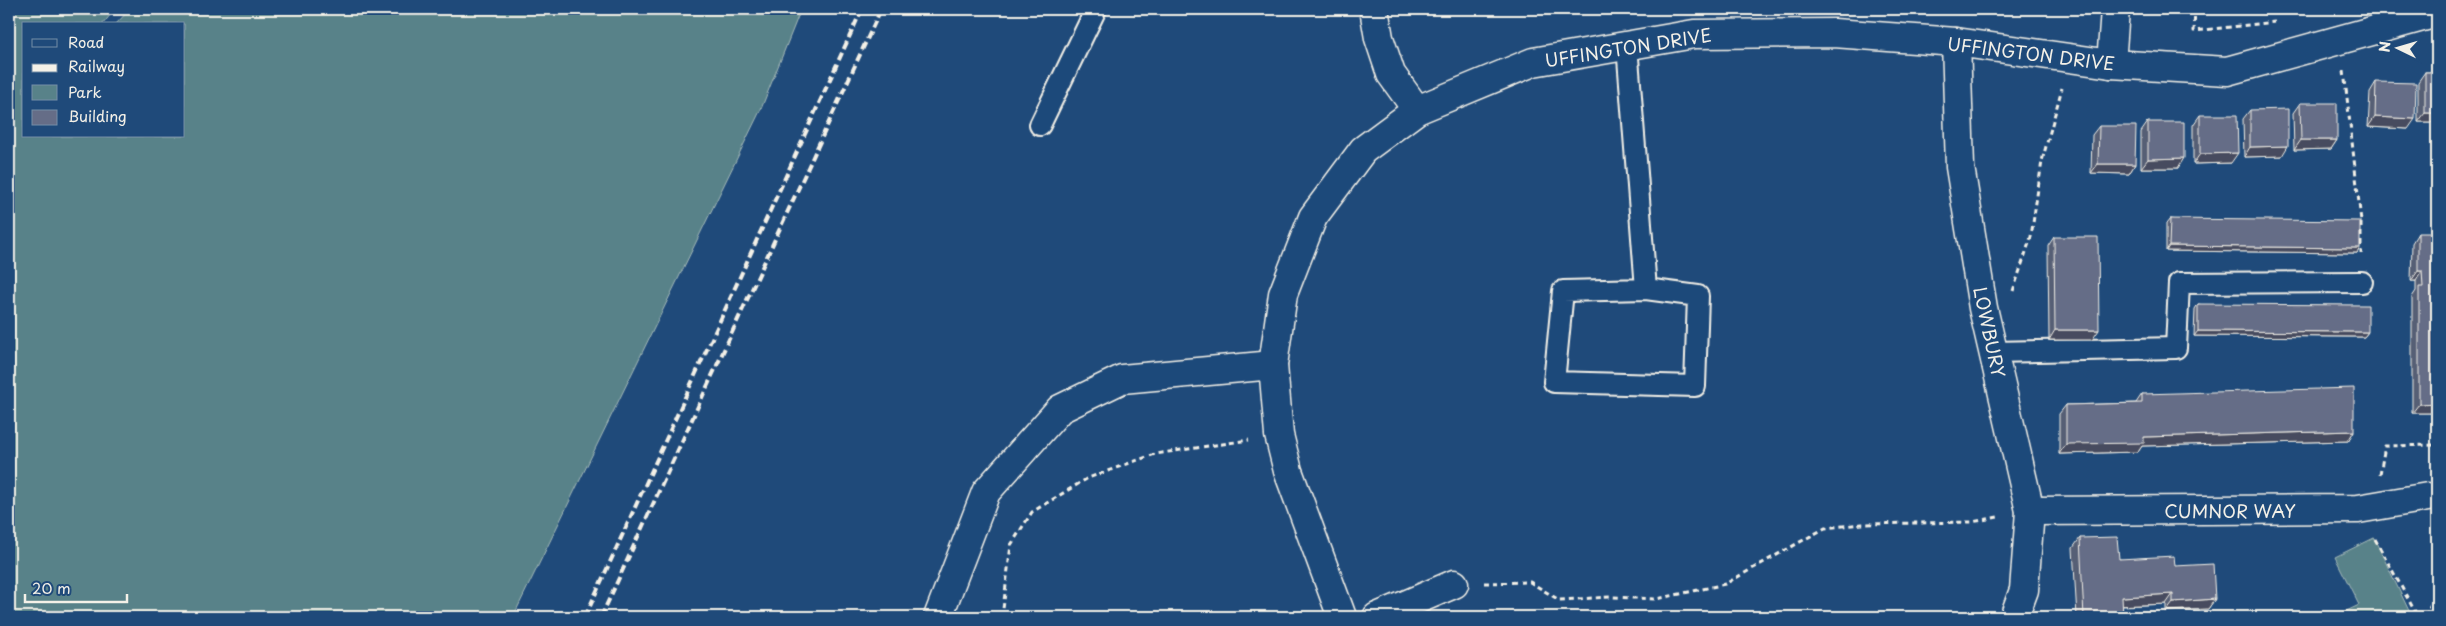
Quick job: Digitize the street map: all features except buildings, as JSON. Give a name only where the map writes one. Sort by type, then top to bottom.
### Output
[{"type":"street","points":[[1374,9],[1379,38],[1391,74],[1417,110]]},
{"type":"street","points":[[2111,64],[2115,9]]},
{"type":"street","name":"UFFINGTON DRIVE","points":[[1342,617],[1288,471],[1279,435],[1273,365],[1283,294],[1313,217],[1363,150],[1417,110],[1533,62],[1704,34],[1834,33],[1956,42],[2111,64],[2227,71],[2437,13]]},
{"type":"street","name":"LOWBURY","points":[[1956,42],[1960,167],[1983,308],[2030,511],[2024,590],[2014,617]]},
{"type":"street","points":[[938,617],[986,492],[1060,409],[1122,380],[1273,365]]},
{"type":"street","name":"CUMNOR WAY","points":[[2030,511],[2366,508],[2428,497]]},
{"type":"street","points":[[1377,617],[1454,584]]},
{"type":"lane","points":[[1040,125],[1096,9]]},
{"type":"lane","points":[[1627,46],[1646,289]]},
{"type":"lane","points":[[1994,352],[2176,348],[2179,283],[2362,282]]},
{"type":"lane","points":[[1646,289],[1698,296],[1695,386],[1554,382],[1563,291],[1646,289]]},
{"type":"path","points":[[2195,9],[2194,31],[2280,22],[2285,56]]},
{"type":"path","points":[[2340,40],[2361,221],[2362,282]]},
{"type":"path","points":[[2011,299],[2031,237],[2042,161],[2065,77],[2063,58]]},
{"type":"path","points":[[1002,617],[1011,545],[1032,512],[1088,478],[1155,454],[1279,435]]},
{"type":"path","points":[[2418,617],[2366,508],[2385,446],[2437,445]]},
{"type":"path","points":[[1454,584],[1530,582],[1559,600],[1611,597],[1657,599],[1724,584],[1825,528],[1862,524],[1972,522],[2030,511]]},
{"type":"path","points":[[2426,617],[2437,590]]},
{"type":"green space","points":[[9,9],[115,9],[105,22],[22,22],[22,138],[185,138],[185,22],[118,22],[130,9],[801,9],[761,109],[513,617],[9,617]]},
{"type":"green space","points":[[2374,538],[2412,617],[2334,617],[2359,605],[2335,557]]},
{"type":"railway","points":[[585,617],[862,9]]},
{"type":"railway","points":[[601,617],[881,9]]}]
